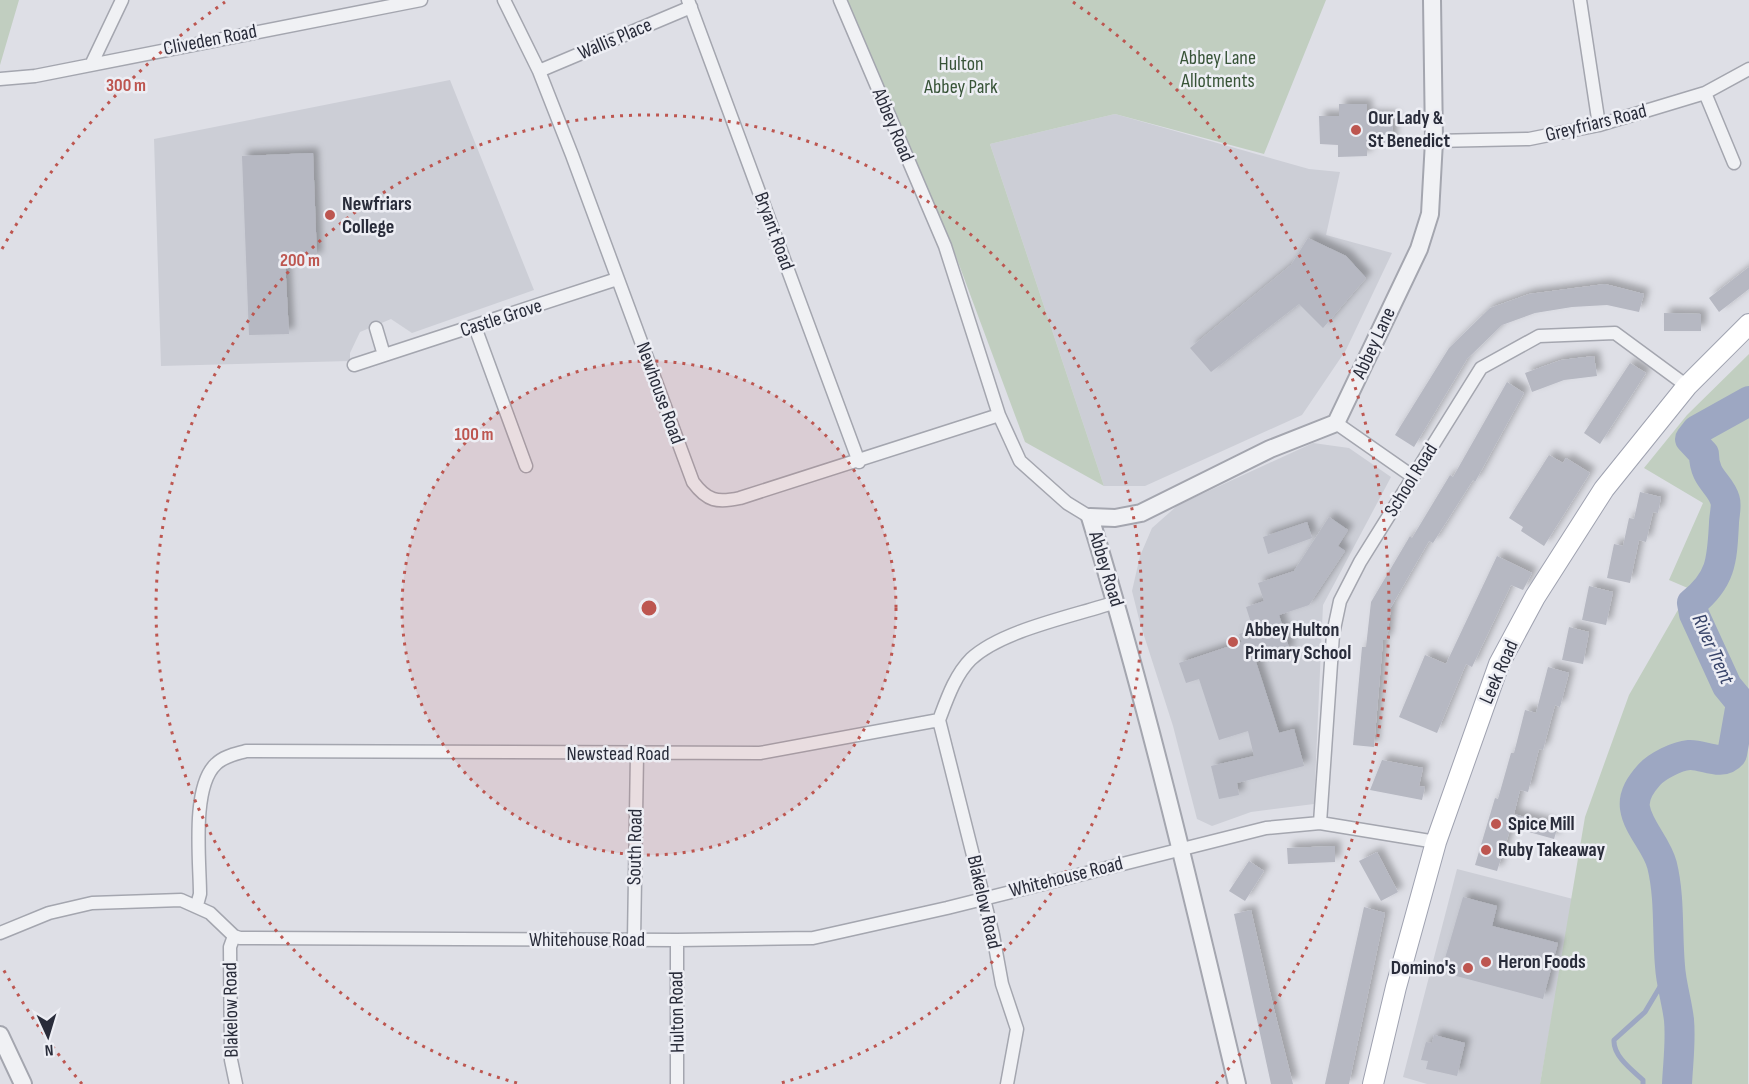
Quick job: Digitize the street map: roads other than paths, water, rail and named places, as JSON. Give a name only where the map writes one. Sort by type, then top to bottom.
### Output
[{"type":"main road","name":"Leek Road","points":[[1374,1084],[1396,987],[1436,843],[1499,664],[1530,607],[1604,489],[1687,386],[1749,324]]},
{"type":"street","points":[[92,63],[122,0]]},
{"type":"street","name":"Cliveden Road","points":[[0,79],[35,76],[421,0]]},
{"type":"street","name":"Newhouse Road","points":[[504,0],[539,71],[693,482],[702,495],[713,501],[740,498],[859,462],[999,415]]},
{"type":"street","name":"Abbey Road","points":[[840,0],[945,246],[999,415],[1020,461],[1067,503],[1090,517],[1116,602],[1181,849],[1237,1084]]},
{"type":"street","name":"Abbey Lane","points":[[1336,423],[1419,249],[1430,214],[1434,141],[1432,0]]},
{"type":"street","points":[[1580,0],[1599,125]]},
{"type":"street","name":"Wallis Place","points":[[539,71],[690,3]]},
{"type":"street","name":"Bryant Road","points":[[690,3],[859,462]]},
{"type":"street","name":"Greyfriars Road","points":[[1434,141],[1529,139],[1599,125],[1705,93],[1749,69]]},
{"type":"street","points":[[1705,93],[1734,163]]},
{"type":"street","name":"Castle Grove","points":[[354,365],[618,279]]},
{"type":"street","points":[[475,327],[526,465]]},
{"type":"street","points":[[376,328],[384,355]]},
{"type":"street","name":"School Road","points":[[1320,822],[1332,646],[1340,601],[1347,585],[1412,476],[1481,368],[1539,336],[1615,333],[1687,386]]},
{"type":"street","points":[[1090,517],[1115,518],[1141,513],[1270,449],[1336,423],[1412,476]]},
{"type":"street","points":[[939,720],[954,684],[970,660],[995,641],[1116,602]]},
{"type":"street","name":"Newstead Road","points":[[197,905],[200,894],[200,801],[215,764],[229,756],[246,751],[760,753],[939,720]]},
{"type":"street","name":"Blakelow Road","points":[[939,720],[1002,984],[1017,1029],[1007,1084]]},
{"type":"street","name":"South Road","points":[[634,940],[637,754]]},
{"type":"street","points":[[1181,849],[1266,828],[1320,822],[1436,843]]},
{"type":"street","name":"Whitehouse Road","points":[[234,936],[286,940],[813,938],[947,908],[983,897],[1181,849]]},
{"type":"street","points":[[0,933],[49,913],[92,903],[181,900],[197,905],[210,913],[234,936]]},
{"type":"street","name":"Blakelow Road","points":[[234,936],[230,947],[231,1060],[236,1084]]},
{"type":"street","name":"Hulton Road","points":[[677,940],[678,1084]]},
{"type":"street","points":[[0,1035],[23,1084]]},
{"type":"waterway","name":"River Trent","points":[[1677,1084],[1680,1028],[1669,953],[1665,877],[1660,858],[1640,823],[1635,808],[1635,799],[1646,778],[1667,762],[1689,755],[1723,760],[1732,754],[1741,703],[1727,686],[1694,614],[1692,603],[1715,577],[1721,558],[1726,502],[1709,475],[1704,454],[1690,439],[1697,430],[1749,401]]},
{"type":"waterway","points":[[1643,1084],[1643,1080],[1620,1057],[1614,1040],[1645,1012],[1670,970]]},
{"type":"place","name":"Our Lady & St Benedict","points":[[1356,130]]},
{"type":"place","name":"Newfriars College","points":[[330,215]]},
{"type":"place","name":"Abbey Hulton Primary School","points":[[1233,642]]},
{"type":"place","name":"Spice Mill","points":[[1496,824]]},
{"type":"place","name":"Ruby Takeaway","points":[[1486,850]]},
{"type":"place","name":"Heron Foods","points":[[1486,962]]},
{"type":"place","name":"Domino's","points":[[1468,968]]},
{"type":"park label","name":"Abbey Lane Allotments","points":[[1218,70]]},
{"type":"park label","name":"Hulton Abbey Park","points":[[961,76]]}]
